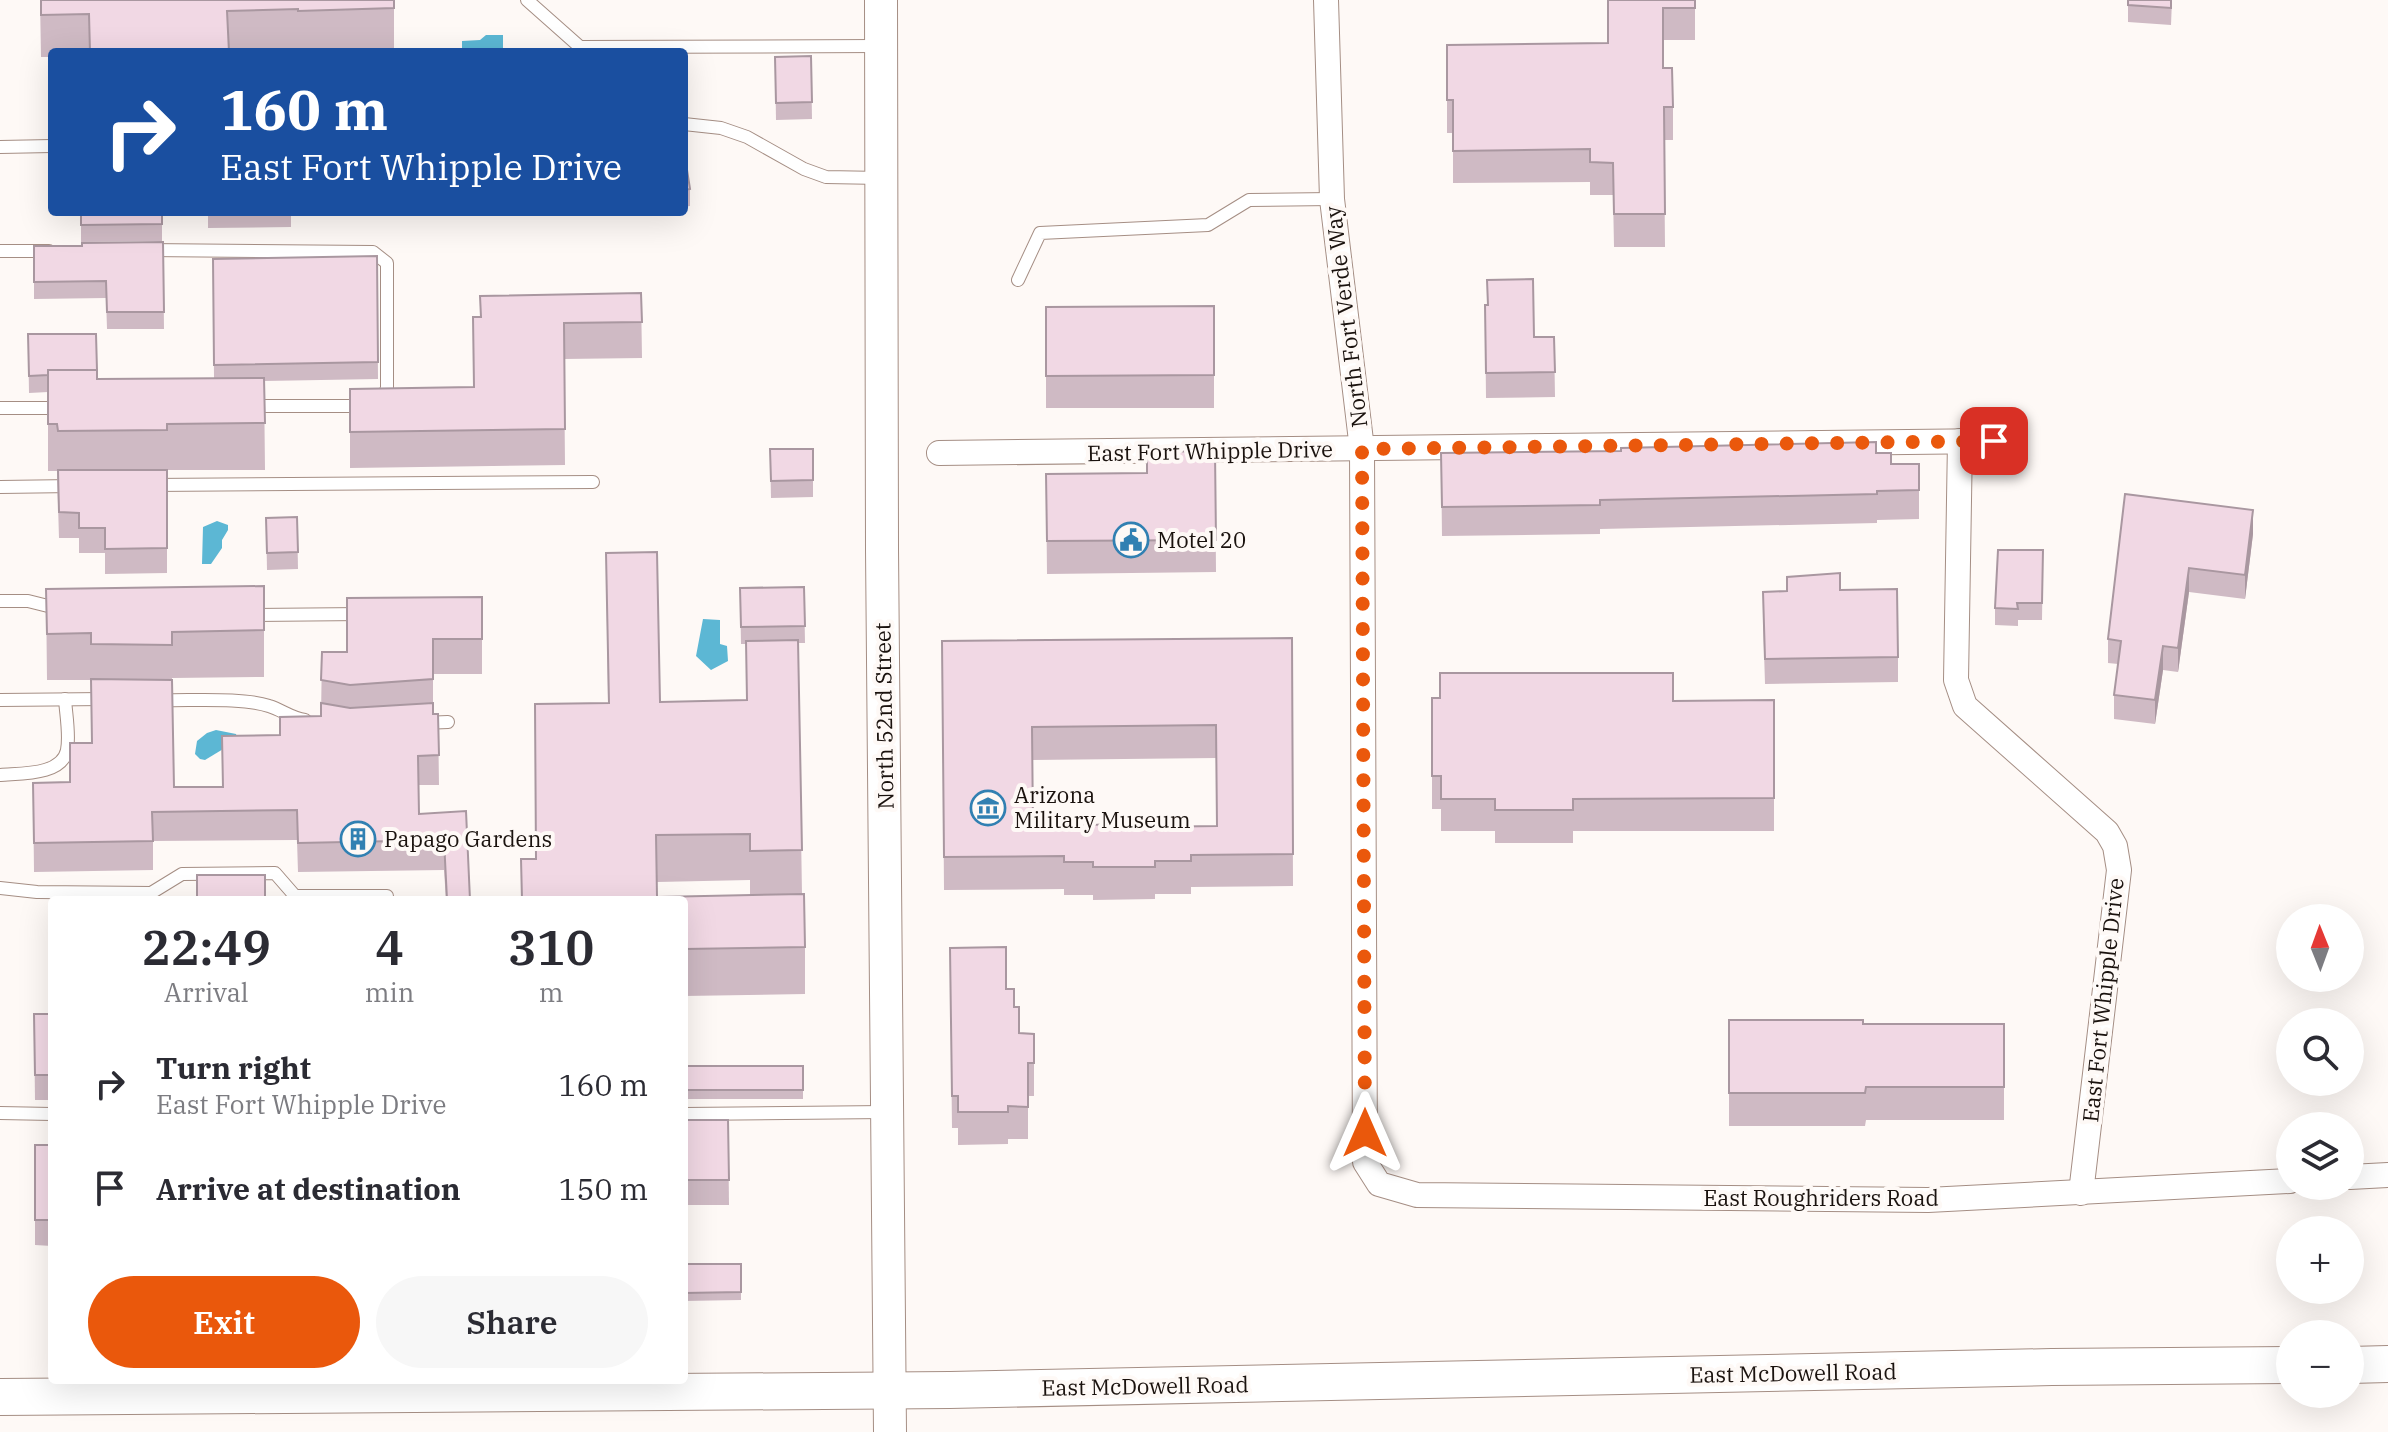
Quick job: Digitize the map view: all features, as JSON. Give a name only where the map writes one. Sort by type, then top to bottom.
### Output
[{"type":"main road","name":"North 52nd Street","points":[[881,0],[890,1432]]},
{"type":"main road","points":[[2364,1365],[2388,1364]]},
{"type":"main road","name":"East McDowell Road","points":[[0,1397],[890,1391],[2276,1365]]},
{"type":"street","name":"North Fort Verde Way","points":[[1326,0],[1332,199],[1362,449],[1365,1162]]},
{"type":"street","name":"East Fort Whipple Drive","points":[[1960,441],[1956,680],[1965,706],[2107,832],[2115,846],[2119,870],[2081,1193]]},
{"type":"street","name":"East Fort Whipple Drive","points":[[939,453],[1994,441]]},
{"type":"street","name":"East Roughriders Road","points":[[1365,1162],[1379,1184],[1417,1195],[1928,1200],[2276,1182]]},
{"type":"street","points":[[2364,1176],[2388,1175]]},
{"type":"lane","points":[[527,0],[580,47],[881,46]]},
{"type":"lane","points":[[688,124],[721,128],[747,137],[804,169],[826,177],[881,178]]},
{"type":"lane","points":[[0,147],[48,146]]},
{"type":"lane","points":[[1018,280],[1040,233],[1208,225],[1249,200],[1332,199]]},
{"type":"lane","points":[[132,250],[373,252],[387,263],[387,388],[381,403],[363,406],[237,407]]},
{"type":"lane","points":[[0,251],[57,251]]},
{"type":"lane","points":[[0,408],[79,408]]},
{"type":"lane","points":[[138,486],[593,482]]},
{"type":"lane","points":[[0,487],[91,486]]},
{"type":"lane","points":[[0,601],[28,601],[73,613]]},
{"type":"lane","points":[[229,615],[369,614]]},
{"type":"lane","points":[[0,775],[48,769],[61,761],[67,752],[65,699]]},
{"type":"lane","points":[[0,700],[115,699]]},
{"type":"lane","points":[[146,700],[251,702],[270,706],[293,718],[321,723]]},
{"type":"lane","points":[[406,725],[448,722]]},
{"type":"lane","points":[[0,888],[37,892],[151,893],[182,874],[275,873],[295,896],[387,896]]},
{"type":"lane","points":[[688,1114],[888,1112]]},
{"type":"lane","points":[[0,1113],[48,1114]]},
{"type":"water","points":[[486,35],[503,35],[503,48],[462,48],[462,41],[480,40]]},
{"type":"water","points":[[217,521],[228,525],[222,548],[211,564],[202,564],[203,527]]},
{"type":"water","points":[[703,619],[720,620],[720,644],[727,646],[728,661],[711,670],[696,656]]},
{"type":"water","points":[[216,730],[236,734],[238,740],[205,760],[200,759],[195,754],[197,741]]},
{"type":"building","points":[[41,0],[394,0],[394,8],[227,11],[229,48],[90,48],[89,14],[41,15]]},
{"type":"building","points":[[1608,0],[1695,0],[1695,8],[1663,8],[1663,68],[1672,68],[1673,107],[1664,107],[1665,214],[1614,214],[1613,163],[1590,162],[1590,149],[1453,151],[1453,100],[1447,100],[1447,45],[1608,43]]},
{"type":"building","points":[[2128,0],[2171,0],[2171,8],[2128,5]]},
{"type":"building","points":[[811,56],[812,102],[776,103],[775,57]]},
{"type":"building","points":[[81,216],[162,216],[162,224],[81,225]]},
{"type":"building","points":[[163,242],[164,312],[107,312],[106,281],[34,282],[34,246]]},
{"type":"building","points":[[377,256],[378,362],[214,365],[213,259]]},
{"type":"building","points":[[1533,279],[1534,337],[1554,337],[1555,372],[1486,373],[1487,280]]},
{"type":"building","points":[[641,293],[642,322],[564,323],[565,429],[350,432],[350,389],[474,387],[473,317],[481,317],[480,296]]},
{"type":"building","points":[[1214,306],[1214,375],[1046,376],[1046,307]]},
{"type":"building","points":[[28,334],[96,334],[97,370],[48,370],[48,375],[29,376]]},
{"type":"building","points":[[48,370],[97,370],[97,379],[264,378],[265,423],[167,424],[167,430],[58,431],[57,424],[48,424]]},
{"type":"building","points":[[1876,442],[1876,453],[1891,453],[1891,464],[1919,464],[1919,490],[1877,491],[1877,494],[1600,500],[1600,505],[1442,507],[1441,453],[1621,451],[1621,448]]},
{"type":"building","points":[[770,449],[813,449],[813,480],[771,481]]},
{"type":"building","points":[[1215,451],[1216,540],[1047,541],[1046,474],[1147,473],[1147,452]]},
{"type":"building","points":[[58,470],[167,470],[167,548],[105,549],[105,528],[79,528],[79,513],[59,512]]},
{"type":"building","points":[[2125,494],[2253,510],[2245,575],[2189,568],[2178,648],[2163,646],[2155,700],[2114,695],[2121,641],[2108,639]]},
{"type":"building","points":[[297,517],[298,552],[267,553],[266,518]]},
{"type":"building","points":[[1998,550],[2043,550],[2042,603],[2017,603],[2018,609],[1995,608]]},
{"type":"building","points":[[657,552],[660,702],[747,700],[746,641],[798,640],[802,850],[750,851],[750,834],[656,835],[657,896],[522,896],[521,859],[536,859],[535,704],[609,703],[606,553]]},
{"type":"building","points":[[1840,573],[1840,590],[1897,589],[1898,657],[1765,659],[1763,592],[1787,591],[1787,577]]},
{"type":"building","points":[[264,586],[264,630],[172,632],[172,645],[91,644],[91,633],[47,634],[46,589]]},
{"type":"building","points":[[804,587],[805,626],[741,627],[740,588]]},
{"type":"building","points":[[482,597],[482,639],[433,639],[433,679],[350,685],[321,680],[322,652],[347,652],[347,598]]},
{"type":"building","name":"Arizona Military Museum","points":[[1292,638],[1293,854],[1191,855],[1191,861],[1155,861],[1155,867],[1093,867],[1093,862],[1064,862],[1064,856],[944,857],[942,641]],"holes":[[[1216,725],[1217,826],[1145,827],[1145,823],[1033,827],[1032,727]]]},
{"type":"building","points":[[1440,673],[1673,673],[1673,701],[1774,700],[1774,798],[1573,799],[1573,810],[1495,810],[1495,799],[1441,799],[1441,776],[1432,776],[1432,698],[1440,698]]},
{"type":"building","points":[[91,679],[172,680],[174,787],[223,787],[222,736],[280,735],[280,717],[321,716],[321,703],[350,708],[433,703],[433,714],[438,714],[439,755],[418,756],[419,814],[466,811],[470,896],[447,896],[444,840],[298,843],[297,810],[152,812],[153,841],[34,843],[33,783],[70,782],[70,743],[92,743]]},
{"type":"building","points":[[197,875],[265,875],[265,896],[197,896]]},
{"type":"building","points":[[804,894],[805,947],[688,949],[688,896]]},
{"type":"building","points":[[1006,947],[1006,989],[1014,989],[1014,1007],[1019,1007],[1019,1033],[1034,1034],[1034,1063],[1028,1063],[1028,1107],[1008,1106],[1008,1112],[958,1112],[958,1096],[952,1096],[950,948]]},
{"type":"building","points":[[34,1014],[48,1014],[48,1075],[35,1075]]},
{"type":"building","points":[[1729,1020],[2004,1024],[2004,1087],[1866,1087],[1865,1093],[1729,1093]]},
{"type":"building","points":[[688,1066],[803,1066],[803,1090],[688,1090]]},
{"type":"building","points":[[688,1120],[728,1120],[729,1180],[688,1180]]},
{"type":"building","points":[[35,1145],[48,1145],[48,1220],[35,1220]]},
{"type":"building","points":[[688,1264],[741,1264],[741,1292],[688,1293]]},
{"type":"place","name":"Motel 20","points":[[1131,540]]},
{"type":"place","name":"Arizona Military Museum","points":[[988,808]]},
{"type":"place","name":"Papago Gardens","points":[[358,839]]},
{"type":"route","points":[[1365,1133],[1362,449],[1994,441]]}]
